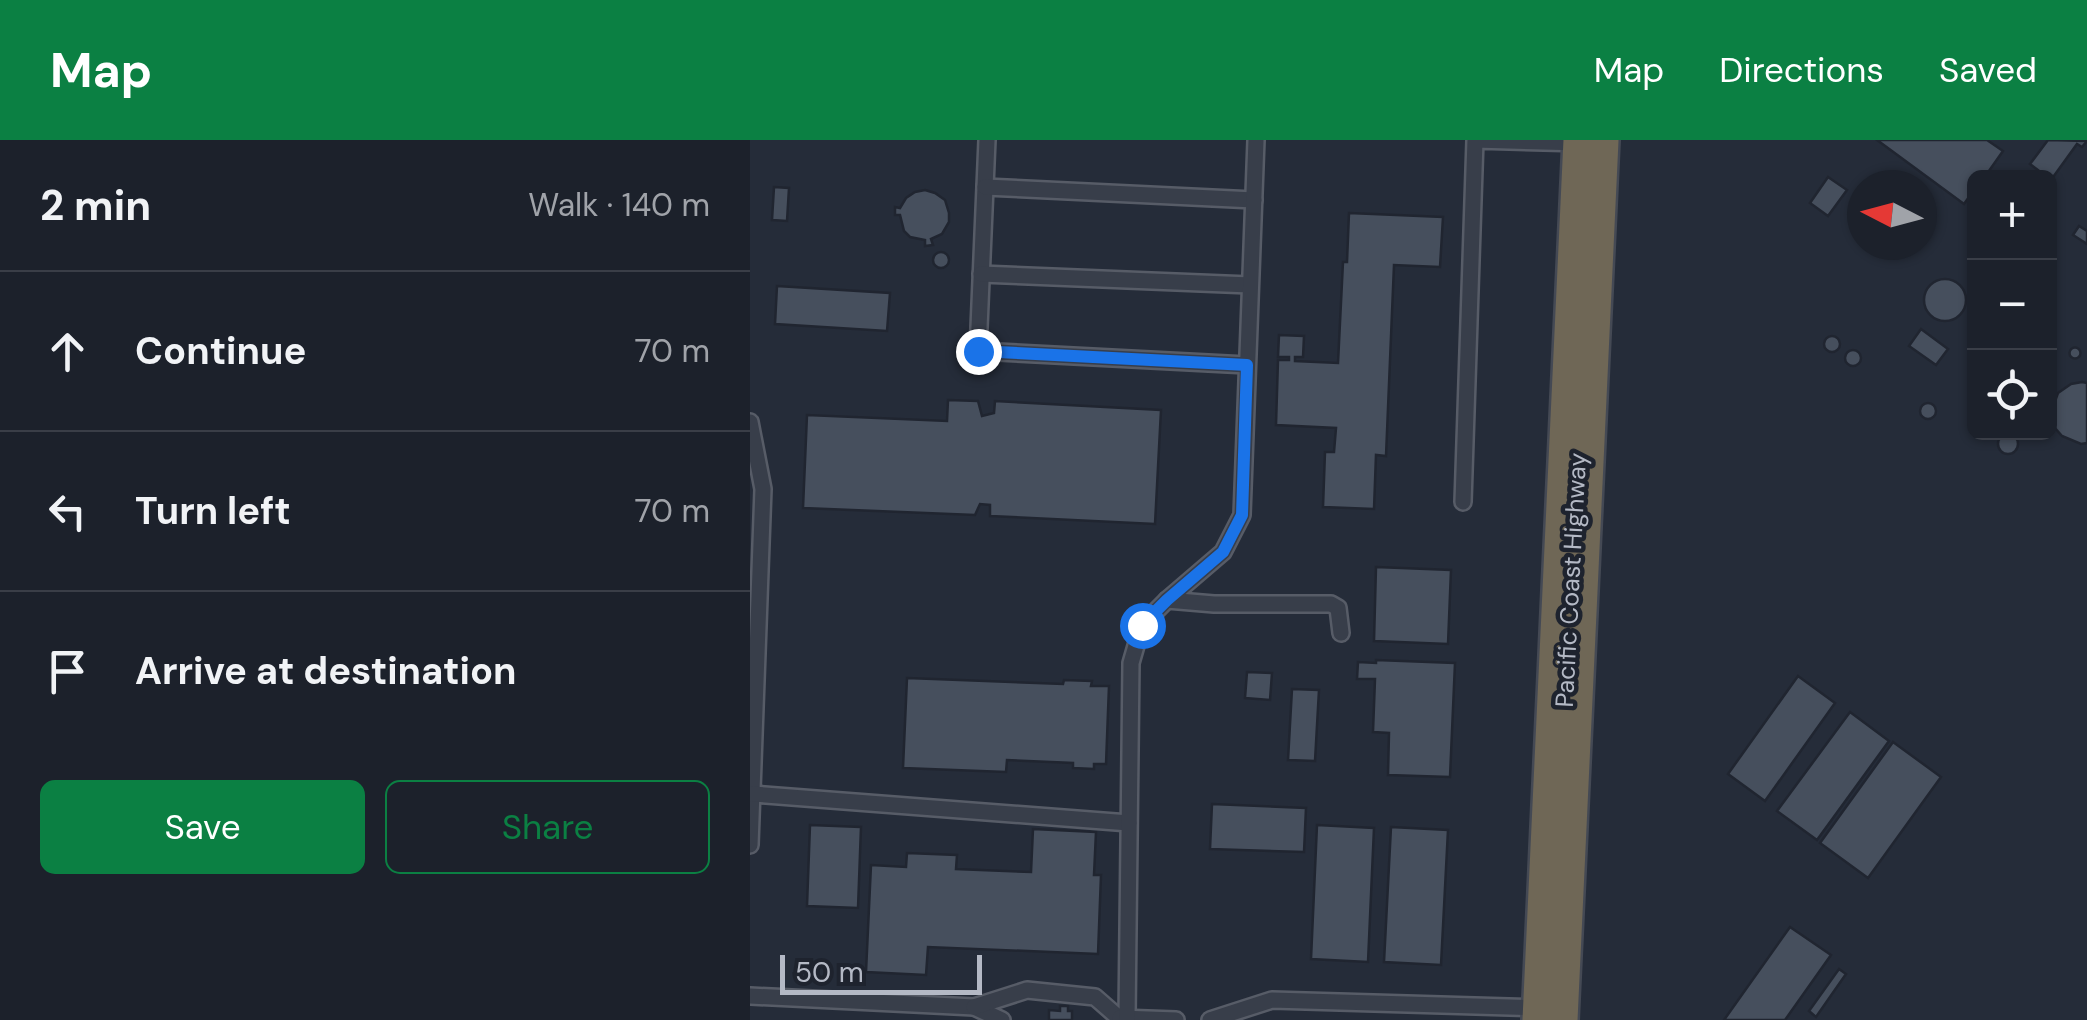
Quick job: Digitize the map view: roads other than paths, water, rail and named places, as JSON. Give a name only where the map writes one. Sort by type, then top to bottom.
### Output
[{"type":"highway","name":"Pacific Coast Highway","points":[[1551,1014],[1591,142]]},
{"type":"lane","points":[[987,140],[978,351],[1247,365]]},
{"type":"lane","points":[[1121,1019],[1130,823],[1131,663],[1142,625],[1223,552],[1242,515],[1256,140]]},
{"type":"lane","points":[[1463,502],[1473,140],[1591,142]]},
{"type":"lane","points":[[985,187],[1254,200]]},
{"type":"lane","points":[[981,274],[1250,286]]},
{"type":"lane","points":[[750,422],[764,489],[750,846]]},
{"type":"lane","points":[[1167,600],[1331,604],[1338,608],[1341,632]]},
{"type":"lane","points":[[752,794],[1130,823]]},
{"type":"lane","points":[[974,1008],[1027,990],[1095,997],[1121,1019],[1176,1020]]},
{"type":"lane","points":[[750,996],[974,1008],[1002,1020]]},
{"type":"lane","points":[[1210,1020],[1272,1000],[1397,1012],[1551,1014]]}]
